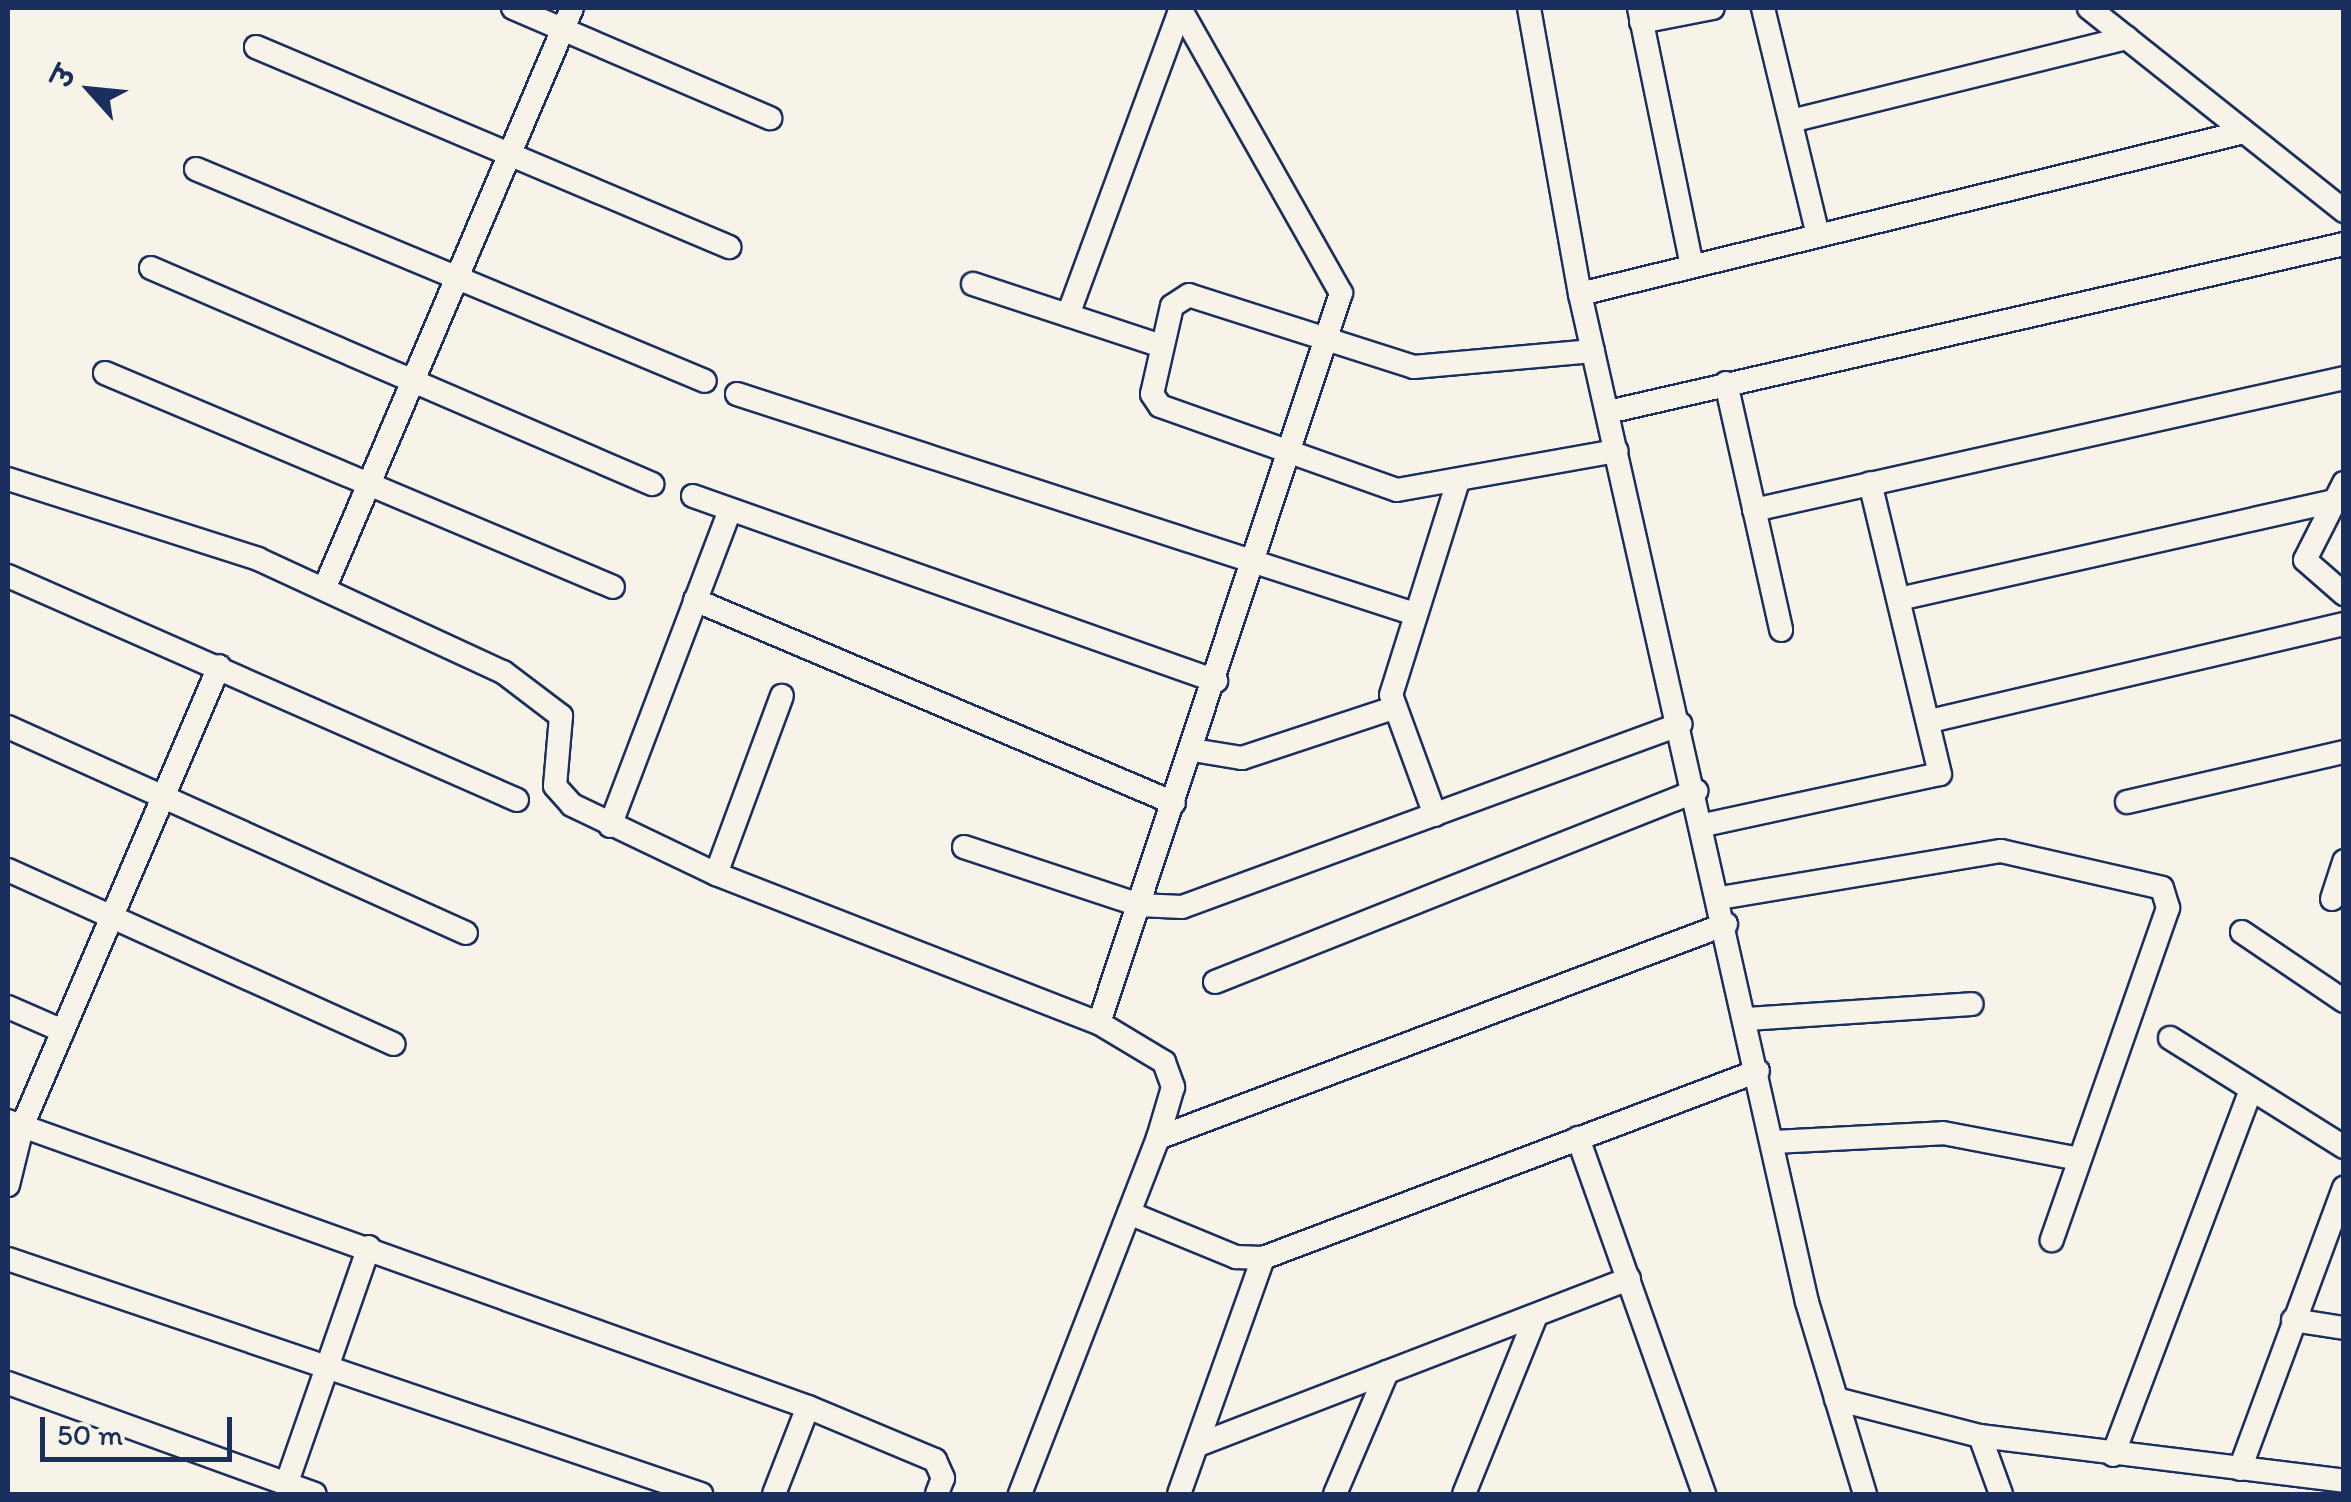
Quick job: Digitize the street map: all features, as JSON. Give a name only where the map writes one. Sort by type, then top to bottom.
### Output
[{"type":"street","points":[[513,8],[568,18],[770,118]]},
{"type":"street","points":[[1068,315],[1180,8]]},
{"type":"street","points":[[1099,1023],[1294,455],[1328,342],[1338,280],[1180,8]]},
{"type":"street","points":[[1529,8],[1580,294],[1774,1142],[1836,1400],[1865,1494]]},
{"type":"street","points":[[1692,266],[1640,15],[1712,8]]},
{"type":"street","points":[[1763,8],[1818,236]]},
{"type":"street","points":[[2089,8],[2344,211]]},
{"type":"street","points":[[325,587],[568,18]]},
{"type":"street","points":[[1791,121],[2127,38]]},
{"type":"street","points":[[256,47],[728,247]]},
{"type":"street","points":[[1580,294],[2244,132]]},
{"type":"street","points":[[196,169],[705,381]]},
{"type":"street","points":[[1608,412],[2344,244]]},
{"type":"street","points":[[151,268],[652,484]]},
{"type":"street","points":[[973,284],[1162,346]]},
{"type":"street","points":[[1593,351],[1414,367],[1189,295],[1172,306],[1152,394],[1160,406],[1397,490],[1617,451]]},
{"type":"street","points":[[104,373],[613,586]]},
{"type":"street","points":[[1754,510],[2344,378]]},
{"type":"street","points":[[1726,384],[1781,630]]},
{"type":"street","points":[[737,394],[1415,614]]},
{"type":"street","points":[[8,479],[325,587],[503,672],[554,708],[565,728],[555,786],[610,826],[716,874],[1099,1023],[1171,1072],[1158,1138],[1020,1494]]},
{"type":"street","points":[[1435,815],[1393,708],[1415,614],[1458,482]]},
{"type":"street","points":[[1704,826],[1936,780],[1942,764],[1870,484]]},
{"type":"street","points":[[1900,599],[2338,492]]},
{"type":"street","points":[[2338,492],[2305,560],[2344,594]]},
{"type":"street","points":[[693,496],[1216,681]]},
{"type":"street","points":[[610,826],[730,510]]},
{"type":"street","points":[[10,583],[220,666],[517,800]]},
{"type":"street","points":[[696,600],[1174,803]]},
{"type":"street","points":[[1930,720],[2344,624]]},
{"type":"street","points":[[8,1185],[16,1122],[63,1031],[220,666]]},
{"type":"street","points":[[716,874],[782,696]]},
{"type":"street","points":[[1193,750],[1242,758],[1393,708]]},
{"type":"street","points":[[964,846],[1139,906],[1205,901],[1681,724]]},
{"type":"street","points":[[8,727],[466,933]]},
{"type":"street","points":[[2128,802],[2344,752]]},
{"type":"street","points":[[1214,982],[1696,791]]},
{"type":"street","points":[[1720,898],[2001,851],[2162,888],[2168,908],[2052,1240]]},
{"type":"street","points":[[2332,899],[2344,861]]},
{"type":"street","points":[[8,870],[394,1044]]},
{"type":"street","points":[[1158,1138],[1726,924]]},
{"type":"street","points":[[2242,932],[2344,1002]]},
{"type":"street","points":[[1746,1019],[1972,1004]]},
{"type":"street","points":[[8,1007],[63,1031]]},
{"type":"street","points":[[2170,1038],[2344,1147]]},
{"type":"street","points":[[1128,1213],[1263,1258],[1758,1070]]},
{"type":"street","points":[[2114,1455],[2250,1089]]},
{"type":"street","points":[[16,1122],[808,1407],[935,1460],[943,1478],[937,1494]]},
{"type":"street","points":[[1774,1142],[1955,1134],[2079,1159]]},
{"type":"street","points":[[1578,1138],[1704,1494]]},
{"type":"street","points":[[2240,1470],[2293,1320],[2335,1238],[2344,1188]]},
{"type":"street","points":[[286,1485],[369,1247]]},
{"type":"street","points":[[8,1258],[701,1494]]},
{"type":"street","points":[[1178,1494],[1263,1258]]},
{"type":"street","points":[[1198,1445],[1629,1279]]},
{"type":"street","points":[[1464,1494],[1536,1316]]},
{"type":"street","points":[[2293,1320],[2344,1328]]},
{"type":"street","points":[[1335,1494],[1387,1372]]},
{"type":"street","points":[[8,1383],[314,1494]]},
{"type":"street","points":[[1836,1400],[1980,1436],[2344,1481]]},
{"type":"street","points":[[774,1494],[808,1407]]},
{"type":"street","points":[[1980,1436],[2002,1494]]}]
